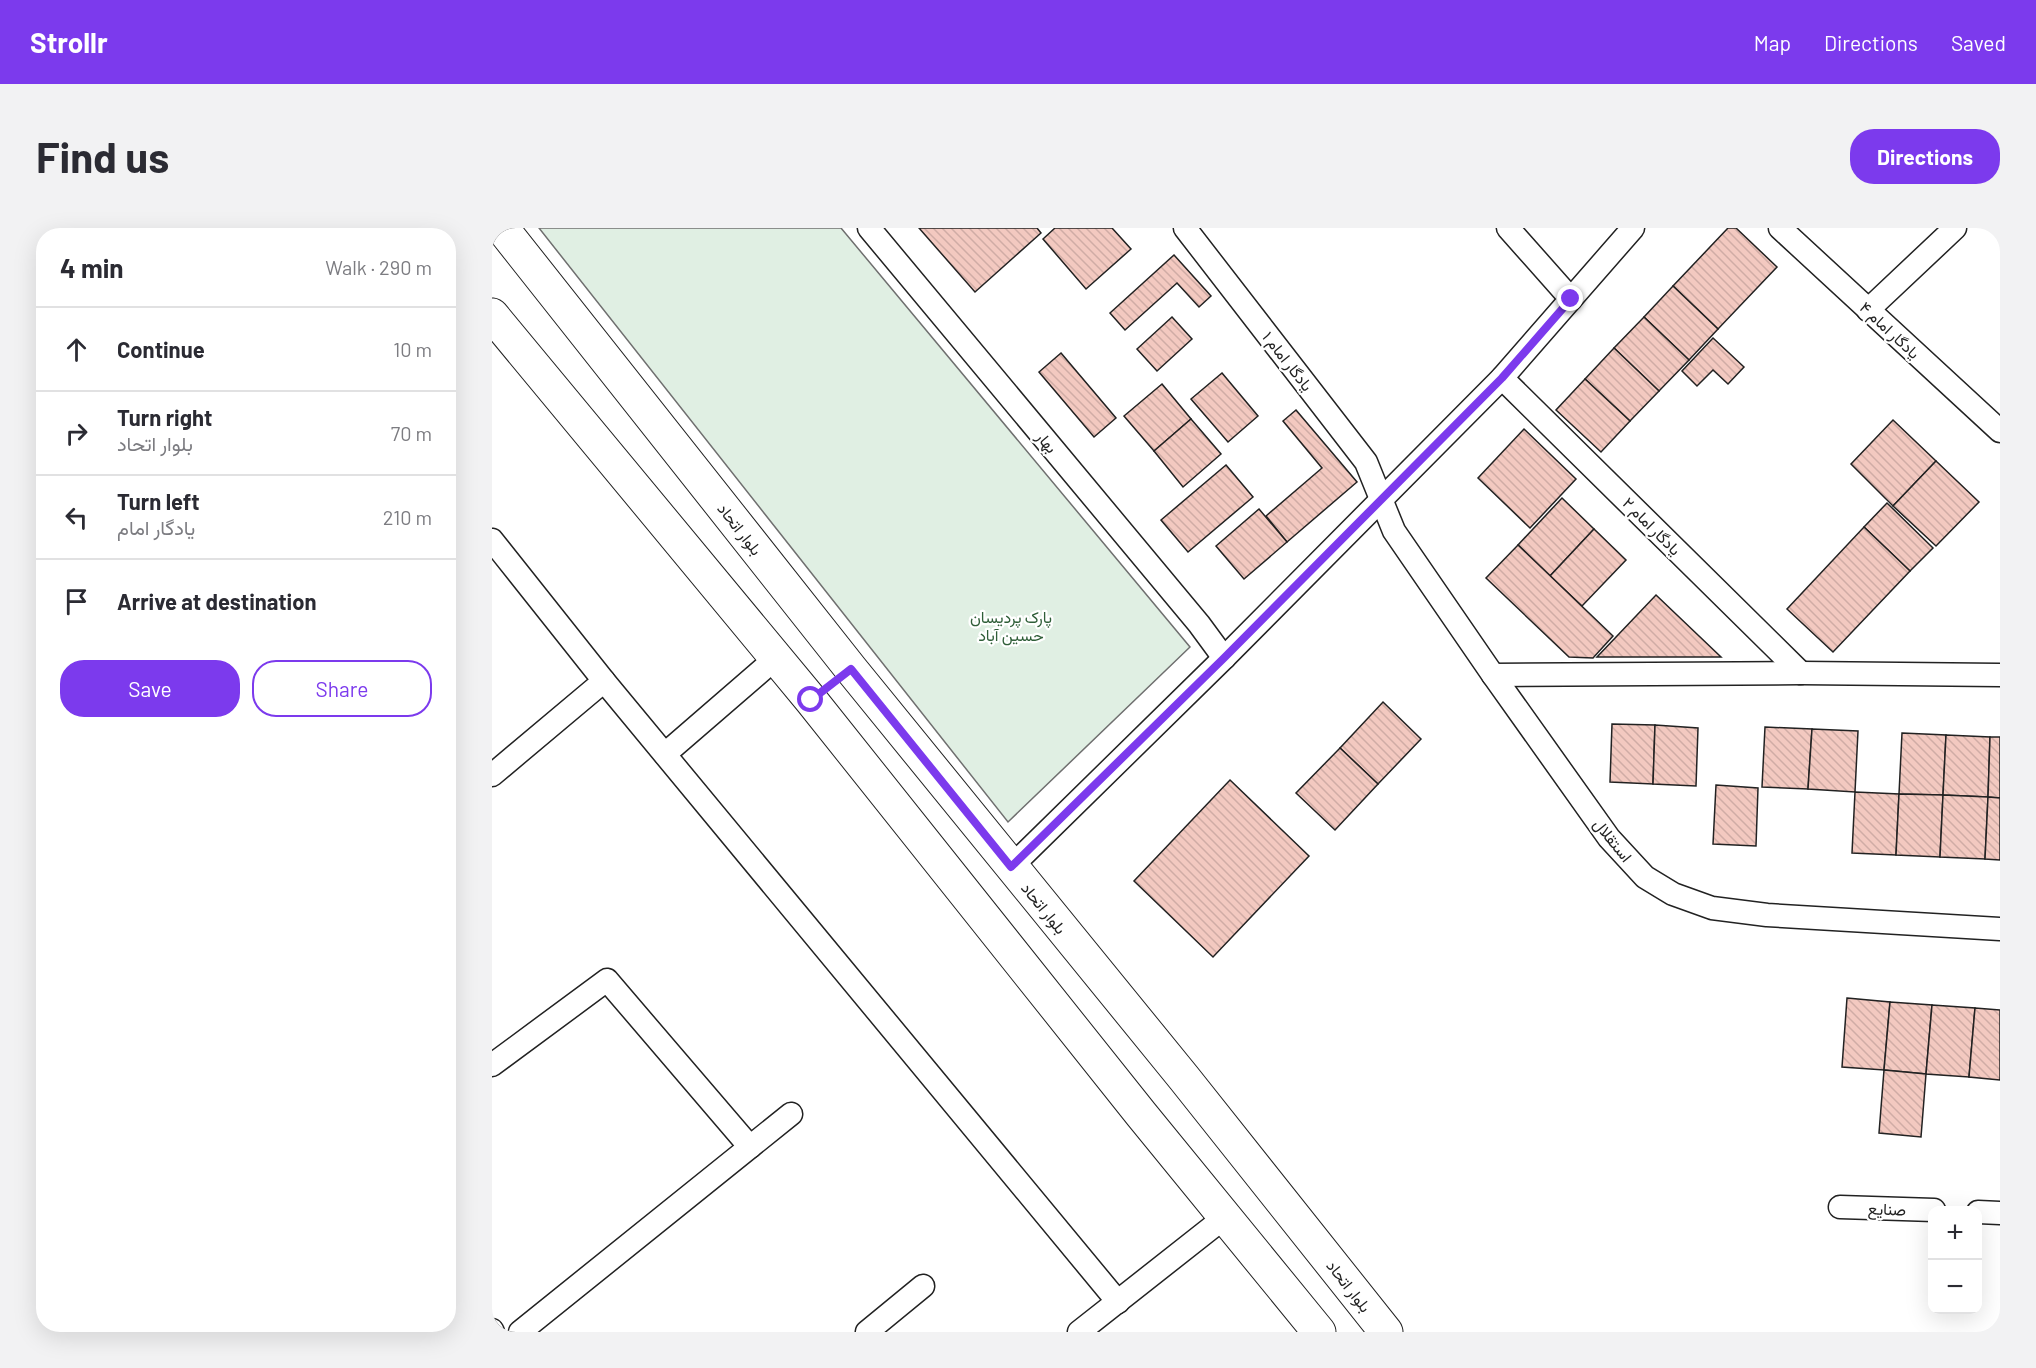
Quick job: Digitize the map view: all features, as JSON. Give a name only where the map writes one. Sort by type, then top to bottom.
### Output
[{"type":"street","name":"بلوار اتحاد","points":[[502,228],[851,669],[1184,1078],[1386,1332]]},
{"type":"street","name":"بهار","points":[[869,228],[1199,624],[1224,658]]},
{"type":"street","points":[[1508,228],[1571,299]]},
{"type":"street","points":[[1011,867],[1224,658],[1502,378],[1633,228]]},
{"type":"street","name":"یادگار امام ۴","points":[[1780,228],[2000,431]]},
{"type":"street","points":[[1868,310],[1955,228]]},
{"type":"street","name":"یادگار امام ۱","points":[[1191,230],[1366,462],[1382,500]]},
{"type":"street","points":[[492,315],[811,700],[1319,1332]]},
{"type":"street","name":"یادگار امام ۲","points":[[1502,378],[1802,673]]},
{"type":"street","name":"استقلال","points":[[1382,500],[1394,531],[1493,675],[1609,838],[1645,877],[1673,894],[1712,908],[1767,915],[2000,929]]},
{"type":"street","points":[[492,540],[604,681],[1118,1302]]},
{"type":"street","points":[[665,754],[776,658]]},
{"type":"street","points":[[811,700],[851,669]]},
{"type":"street","points":[[1493,675],[1802,673],[2000,675]]},
{"type":"street","points":[[492,775],[604,681]]},
{"type":"street","points":[[492,1065],[607,980],[750,1147]]},
{"type":"street","points":[[520,1332],[791,1114]]},
{"type":"street","name":"صنایع","points":[[1840,1207],[1928,1210]]},
{"type":"street","points":[[1982,1212],[2000,1213]]},
{"type":"street","points":[[1079,1332],[1225,1217]]},
{"type":"street","points":[[867,1332],[923,1286]]},
{"type":"green space","name":"پارک پردیسان حسین آباد","points":[[539,228],[841,228],[1190,647],[1008,822]]},
{"type":"building","points":[[919,228],[1037,228],[1041,233],[975,292]]},
{"type":"building","points":[[1055,228],[1112,228],[1131,249],[1086,289],[1043,239]]},
{"type":"building","points":[[1728,228],[1736,228],[1777,267],[1718,329],[1673,286]]},
{"type":"building","points":[[1174,255],[1211,296],[1199,307],[1177,283],[1125,330],[1110,313]]},
{"type":"building","points":[[1673,286],[1718,329],[1689,360],[1644,317]]},
{"type":"building","points":[[1172,317],[1192,339],[1157,371],[1137,349]]},
{"type":"building","points":[[1644,317],[1689,360],[1659,391],[1614,348]]},
{"type":"building","points":[[1713,338],[1744,367],[1728,384],[1713,370],[1697,386],[1682,371]]},
{"type":"building","points":[[1614,348],[1659,391],[1630,421],[1585,379]]},
{"type":"building","points":[[1061,353],[1116,418],[1094,437],[1039,372]]},
{"type":"building","points":[[1222,373],[1258,416],[1228,442],[1191,399]]},
{"type":"building","points":[[1585,379],[1630,421],[1601,452],[1556,410]]},
{"type":"building","points":[[1162,384],[1191,419],[1154,451],[1124,416]]},
{"type":"building","points":[[1296,410],[1357,482],[1287,542],[1266,516],[1322,468],[1283,421]]},
{"type":"building","points":[[1191,419],[1221,454],[1183,487],[1154,451]]},
{"type":"building","points":[[1893,420],[1936,461],[1893,506],[1851,464]]},
{"type":"building","points":[[1524,429],[1576,479],[1530,528],[1478,478]]},
{"type":"building","points":[[1936,461],[1979,502],[1936,546],[1893,506]]},
{"type":"building","points":[[1226,465],[1253,497],[1188,552],[1161,520]]},
{"type":"building","points":[[1562,498],[1594,529],[1550,576],[1518,545]]},
{"type":"building","points":[[1887,503],[1933,548],[1910,571],[1864,527]]},
{"type":"building","points":[[1259,509],[1287,542],[1244,579],[1216,546]]},
{"type":"building","points":[[1864,527],[1910,571],[1833,652],[1787,609]]},
{"type":"building","points":[[1594,529],[1626,560],[1582,606],[1550,576]]},
{"type":"building","points":[[1518,545],[1613,636],[1593,658],[1569,657],[1486,578]]},
{"type":"building","points":[[1656,595],[1721,657],[1597,657]]},
{"type":"building","points":[[1383,702],[1421,739],[1378,784],[1340,748]]},
{"type":"building","points":[[1612,724],[1655,725],[1653,784],[1610,782]]},
{"type":"building","points":[[1655,725],[1698,728],[1696,786],[1653,784]]},
{"type":"building","points":[[1765,727],[1812,729],[1808,789],[1762,787]]},
{"type":"building","points":[[1812,729],[1858,731],[1855,792],[1808,789]]},
{"type":"building","points":[[1902,733],[1946,735],[1943,795],[1899,794]]},
{"type":"building","points":[[1946,735],[1990,737],[1988,797],[1943,795]]},
{"type":"building","points":[[1990,737],[2000,737],[2000,798],[1988,797]]},
{"type":"building","points":[[1340,748],[1378,784],[1335,830],[1296,793]]},
{"type":"building","points":[[1230,780],[1309,856],[1213,957],[1134,881]]},
{"type":"building","points":[[1716,785],[1758,788],[1756,846],[1713,844]]},
{"type":"building","points":[[1855,792],[1899,794],[1896,855],[1852,853]]},
{"type":"building","points":[[1899,794],[1943,795],[1940,857],[1896,855]]},
{"type":"building","points":[[1943,795],[1988,797],[1985,859],[1940,857]]},
{"type":"building","points":[[1988,797],[2000,798],[2000,860],[1985,859]]},
{"type":"building","points":[[1847,998],[1890,1002],[1884,1070],[1842,1067]]},
{"type":"building","points":[[1890,1002],[1932,1005],[1926,1074],[1884,1070]]},
{"type":"building","points":[[1932,1005],[1975,1008],[1969,1077],[1926,1074]]},
{"type":"building","points":[[1975,1008],[2000,1010],[2000,1080],[1969,1077]]},
{"type":"building","points":[[1884,1070],[1926,1074],[1921,1137],[1879,1133]]},
{"type":"route","points":[[811,700],[851,669],[1011,867],[1224,658],[1502,378],[1571,299]]}]
